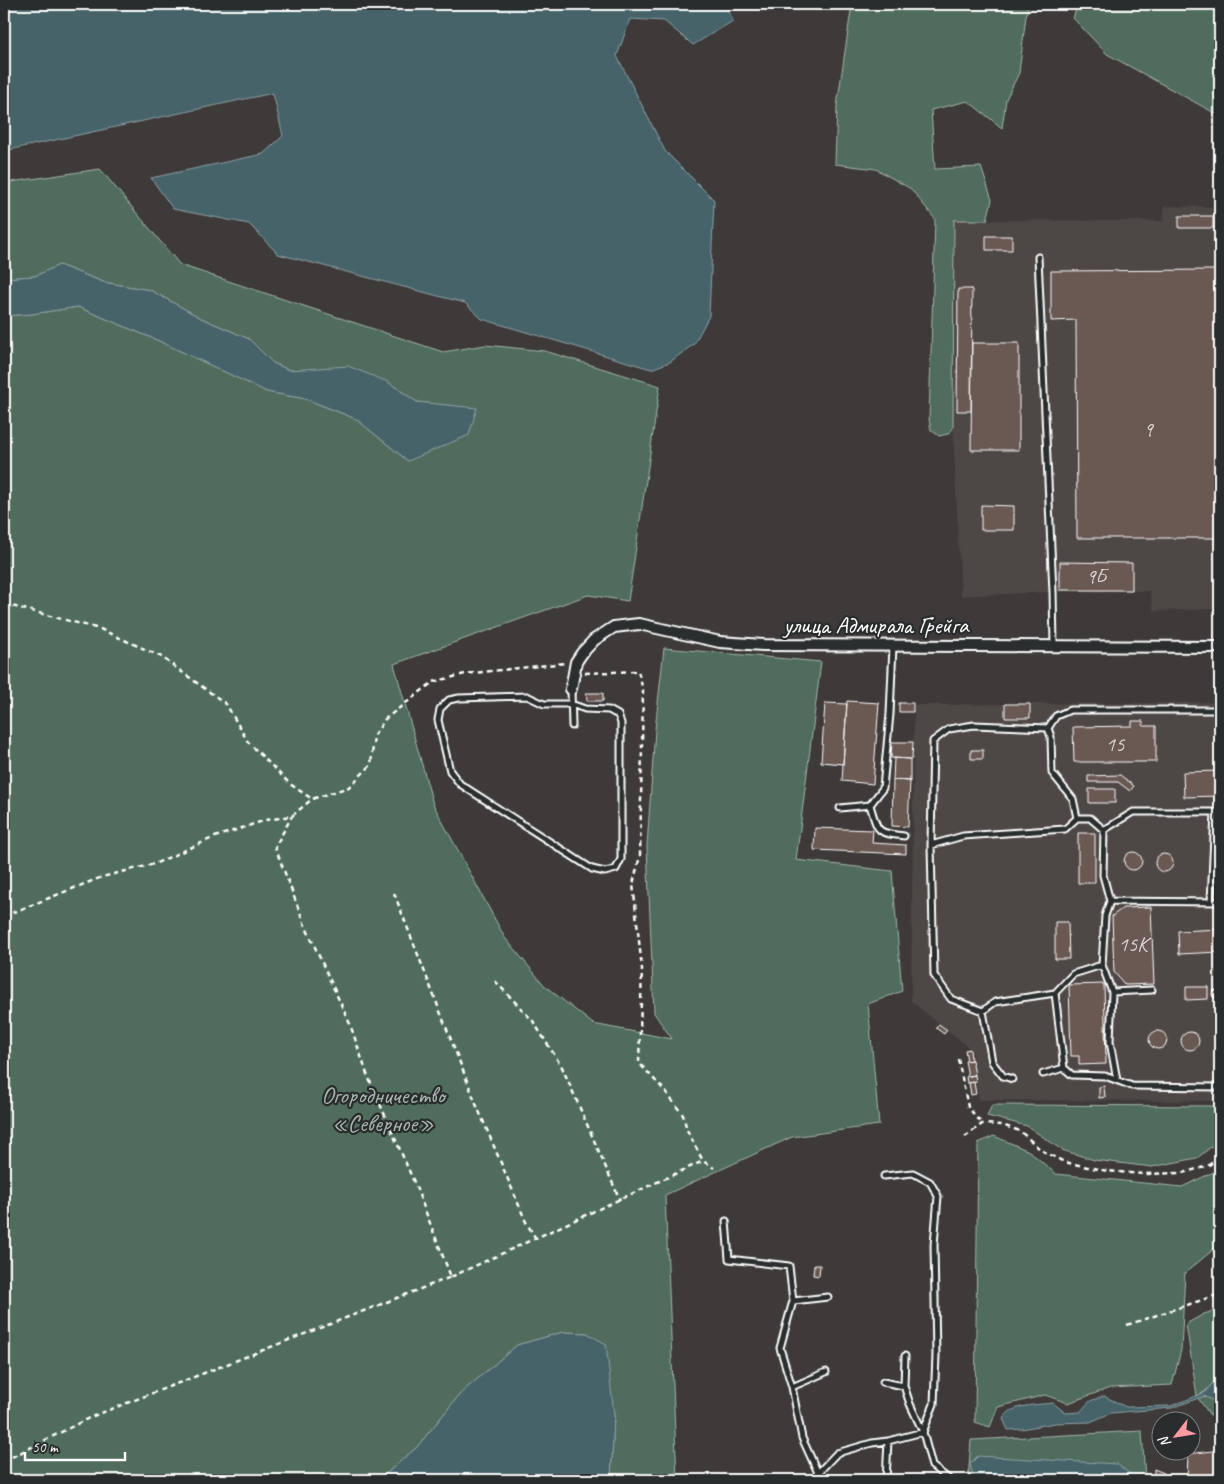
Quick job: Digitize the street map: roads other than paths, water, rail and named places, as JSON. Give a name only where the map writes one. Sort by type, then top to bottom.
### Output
[{"type":"street","name":"улица Адмирала Грейга","points":[[571,689],[576,662],[594,640],[614,628],[639,624],[720,642],[772,645],[1220,647]]},
{"type":"lane","points":[[1038,257],[1054,646]]},
{"type":"lane","points":[[840,808],[870,805],[882,788],[890,714],[893,646]]},
{"type":"lane","points":[[571,689],[572,726]]},
{"type":"lane","points":[[526,696],[544,704],[572,704],[585,709],[609,710],[618,715],[621,723],[621,858],[616,869],[605,872],[592,869],[460,784],[450,771],[438,720],[440,709],[449,700],[459,698],[526,696]]},
{"type":"lane","points":[[1048,728],[1056,716],[1070,710],[1220,710]]},
{"type":"lane","points":[[983,1011],[951,999],[934,975],[931,845],[933,741],[949,729],[974,725],[1048,728]]},
{"type":"lane","points":[[1048,728],[1051,737],[1052,773],[1073,799],[1077,818]]},
{"type":"lane","points":[[870,805],[876,825],[884,833],[904,836]]},
{"type":"lane","points":[[1104,830],[1133,812],[1217,812],[1212,902]]},
{"type":"lane","points":[[931,845],[963,836],[1065,829],[1077,818],[1090,818],[1104,830]]},
{"type":"lane","points":[[1104,830],[1103,874],[1110,901],[1105,916],[1102,965],[1112,992],[1110,1042],[1117,1080]]},
{"type":"lane","points":[[1110,901],[1220,902]]},
{"type":"lane","points":[[983,1011],[995,1002],[1055,993],[1074,974],[1102,965]]},
{"type":"lane","points":[[1112,992],[1152,990]]},
{"type":"lane","points":[[1055,993],[1064,1068],[1072,1075],[1105,1076],[1132,1086],[1220,1087]]},
{"type":"lane","points":[[983,1011],[992,1062],[1003,1076],[1012,1079]]},
{"type":"lane","points":[[1044,1074],[1064,1068]]},
{"type":"lane","points":[[884,1176],[912,1173],[930,1182],[938,1196],[934,1245],[936,1355],[934,1404],[923,1432]]},
{"type":"lane","points":[[726,1221],[729,1259],[789,1266],[793,1301],[780,1348],[792,1387],[802,1438],[818,1473]]},
{"type":"lane","points":[[793,1301],[828,1297]]},
{"type":"lane","points":[[905,1356],[904,1386],[923,1432],[932,1466],[950,1480]]},
{"type":"lane","points":[[792,1387],[826,1372]]},
{"type":"lane","points":[[883,1382],[904,1386]]},
{"type":"lane","points":[[816,1480],[818,1473],[837,1453],[923,1432]]},
{"type":"lane","points":[[886,1480],[888,1441]]},
{"type":"water","points":[[4,4],[725,4],[733,21],[693,45],[664,21],[630,19],[617,56],[665,151],[714,200],[709,316],[694,344],[670,362],[651,369],[482,319],[465,303],[278,254],[249,224],[173,209],[151,178],[263,154],[283,136],[273,93],[4,151]]},
{"type":"water","points":[[59,265],[103,282],[150,290],[201,318],[249,339],[273,363],[289,370],[348,366],[388,382],[417,402],[477,408],[469,435],[408,461],[356,419],[306,399],[267,392],[159,341],[78,307],[4,316],[4,278],[35,276]]},
{"type":"water","points":[[563,1332],[587,1333],[606,1344],[614,1415],[611,1480],[379,1480],[417,1447],[461,1393],[517,1345]]},
{"type":"water","points":[[1220,1370],[1220,1404],[1204,1396],[1172,1408],[1111,1413],[1090,1422],[1055,1423],[1008,1430],[1003,1419],[1012,1410],[1018,1408],[1053,1403],[1066,1413],[1080,1412],[1090,1401],[1104,1396],[1126,1407],[1171,1406],[1204,1393],[1213,1383]]},
{"type":"water","points":[[978,1456],[1117,1464],[1129,1473],[1128,1480],[977,1480],[973,1475],[970,1464]]},
{"type":"park label","name":"Огородничество «Северное»","points":[[383,1109]]}]
